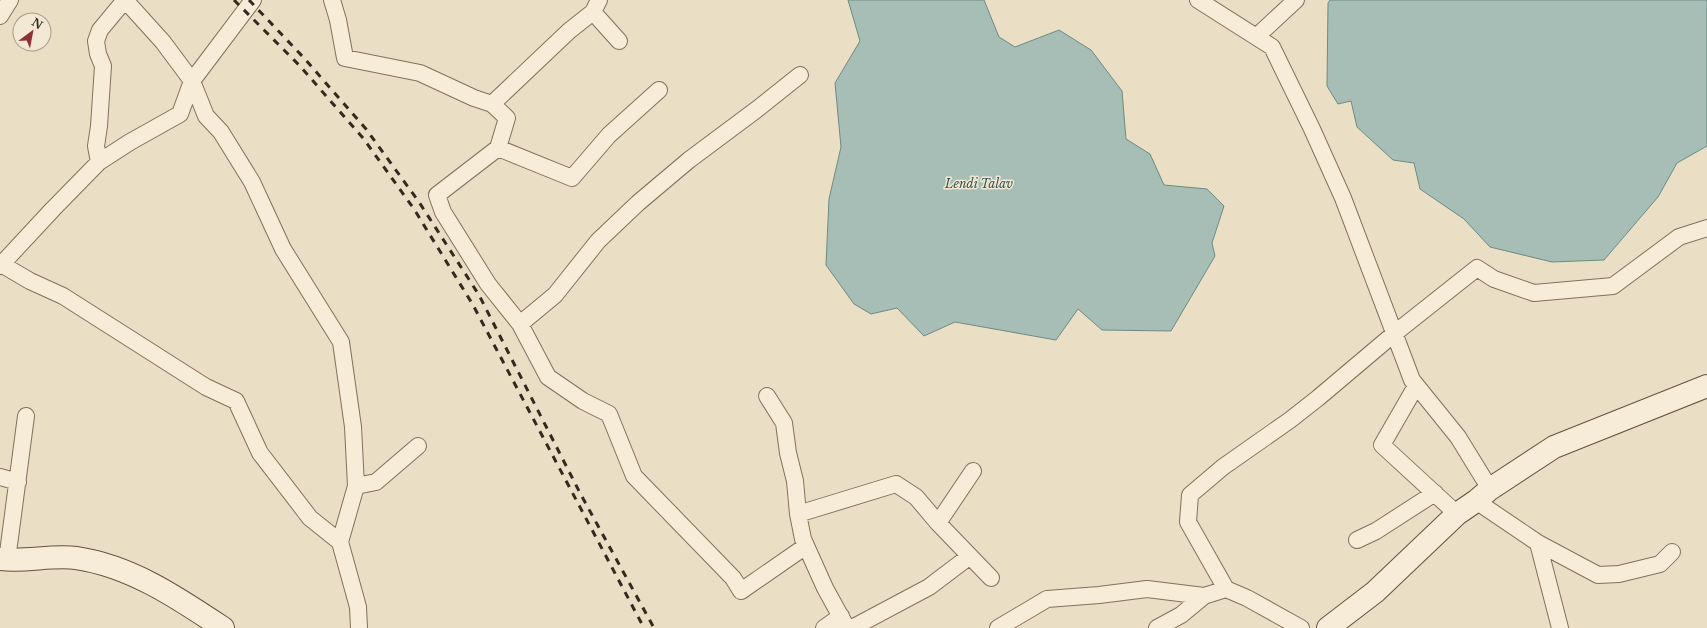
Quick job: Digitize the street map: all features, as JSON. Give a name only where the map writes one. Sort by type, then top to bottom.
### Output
[{"type":"street","points":[[0,16],[10,0]]},
{"type":"street","points":[[99,162],[96,146],[104,66],[98,54],[96,41],[100,30],[125,0],[163,42],[192,81],[206,116],[221,132],[252,182],[284,249],[341,342],[353,427],[356,486],[340,542],[358,607],[359,628]]},
{"type":"street","points":[[253,0],[192,81],[180,114],[130,142],[99,162],[1,265],[30,281],[63,296],[206,386],[236,400],[260,453],[310,518],[340,542]]},
{"type":"street","points":[[332,0],[338,20],[345,58],[420,73],[474,98],[492,104],[507,118],[498,148],[437,195],[443,212],[488,284],[520,324],[548,377],[583,401],[609,414],[634,476],[733,578],[741,591],[806,546]]},
{"type":"street","points":[[1198,0],[1272,47],[1312,129],[1343,198],[1412,380],[1458,437],[1483,495],[1538,543],[1598,575],[1619,574],[1660,564],[1672,552]]},
{"type":"street","points":[[1256,37],[1296,0]]},
{"type":"street","points":[[492,104],[596,6],[619,41]]},
{"type":"street","points":[[520,324],[555,295],[598,241],[638,203],[689,160],[756,110],[800,74]]},
{"type":"street","points":[[498,148],[572,178],[609,135],[659,90]]},
{"type":"street","points":[[1301,628],[1247,598],[1226,589],[1188,522],[1190,495],[1223,467],[1290,420],[1318,398],[1395,333],[1477,268],[1494,279],[1534,293],[1613,286],[1680,237],[1707,228]]},
{"type":"street","points":[[1416,386],[1382,445],[1457,514]]},
{"type":"street","points":[[1336,627],[1457,514],[1554,447],[1707,386]]},
{"type":"street","points":[[767,396],[784,423],[788,453],[795,481],[798,514],[803,539],[825,588],[844,622],[824,628]]},
{"type":"street","points":[[3,564],[18,482],[26,416]]},
{"type":"street","points":[[356,486],[376,482],[418,446]]},
{"type":"street","points":[[938,523],[973,471]]},
{"type":"street","points":[[0,477],[18,482]]},
{"type":"street","points":[[798,514],[896,484],[916,497],[938,523],[991,578]]},
{"type":"street","points":[[1358,540],[1376,531],[1435,493]]},
{"type":"street","points":[[1538,543],[1560,628]]},
{"type":"street","points":[[852,628],[929,587],[970,556]]},
{"type":"street","points":[[3,564],[75,558],[116,567],[149,582],[180,599],[223,628]]},
{"type":"street","points":[[3,564],[74,570],[111,578],[156,600],[201,628]]},
{"type":"street","points":[[998,628],[1047,599],[1147,589],[1204,596]]},
{"type":"street","points":[[1158,628],[1181,615],[1204,596],[1226,589]]},
{"type":"water","name":"Lendi Talav","points":[[848,0],[984,0],[999,37],[1015,47],[1059,30],[1091,50],[1122,91],[1126,139],[1150,154],[1164,185],[1207,189],[1224,206],[1212,243],[1215,256],[1171,331],[1102,330],[1078,309],[1056,340],[955,322],[924,336],[897,308],[871,314],[854,304],[826,265],[829,199],[841,147],[835,83],[860,41]]},
{"type":"water","points":[[1330,0],[1707,0],[1707,146],[1677,163],[1658,197],[1604,260],[1552,262],[1490,247],[1464,219],[1420,189],[1414,163],[1393,160],[1357,127],[1351,101],[1338,104],[1327,86],[1328,3]]},
{"type":"railway","points":[[234,0],[299,65],[363,138],[414,209],[473,305],[644,628]]},
{"type":"railway","points":[[249,0],[304,58],[366,129],[419,202],[479,295],[580,493],[654,628]]}]
